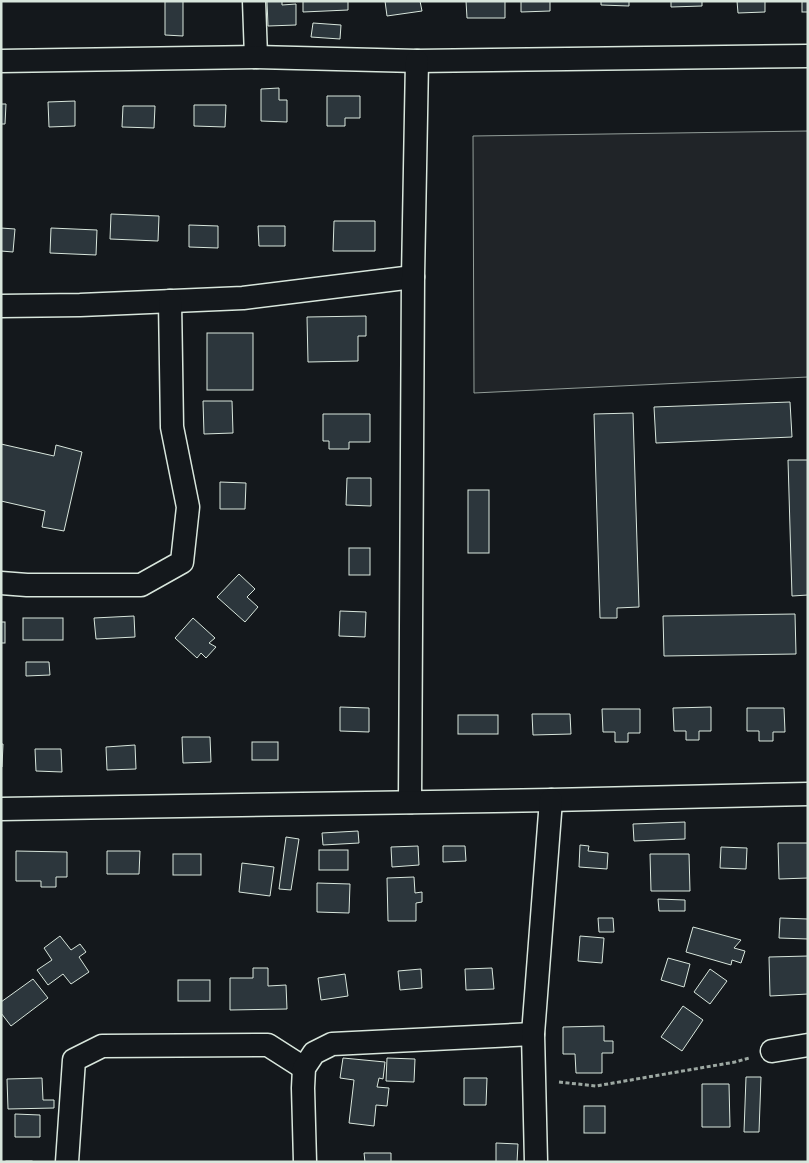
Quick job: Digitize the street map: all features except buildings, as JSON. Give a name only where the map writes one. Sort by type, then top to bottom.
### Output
[{"type":"street","points":[[254,1],[256,57]]},
{"type":"street","points":[[1,61],[256,57],[417,61],[808,56]]},
{"type":"street","points":[[410,802],[413,277],[417,61]]},
{"type":"street","points":[[1,306],[80,305],[243,298],[413,277]]},
{"type":"street","points":[[1,583],[27,585],[141,584],[182,562],[188,507],[172,428],[170,301]]},
{"type":"street","points":[[1,809],[808,794]]},
{"type":"street","points":[[536,1162],[533,1034],[550,800]]},
{"type":"street","points":[[305,1162],[304,1068],[314,1053],[332,1044],[533,1034]]},
{"type":"street","points":[[67,1162],[74,1060],[102,1046],[268,1045],[304,1068]]},
{"type":"street","points":[[772,1051],[808,1045]]},
{"type":"path","points":[[534,1080],[596,1086],[735,1062],[772,1051]]},
{"type":"shaded area","points":[[808,131],[808,377],[474,393],[473,136]]}]
